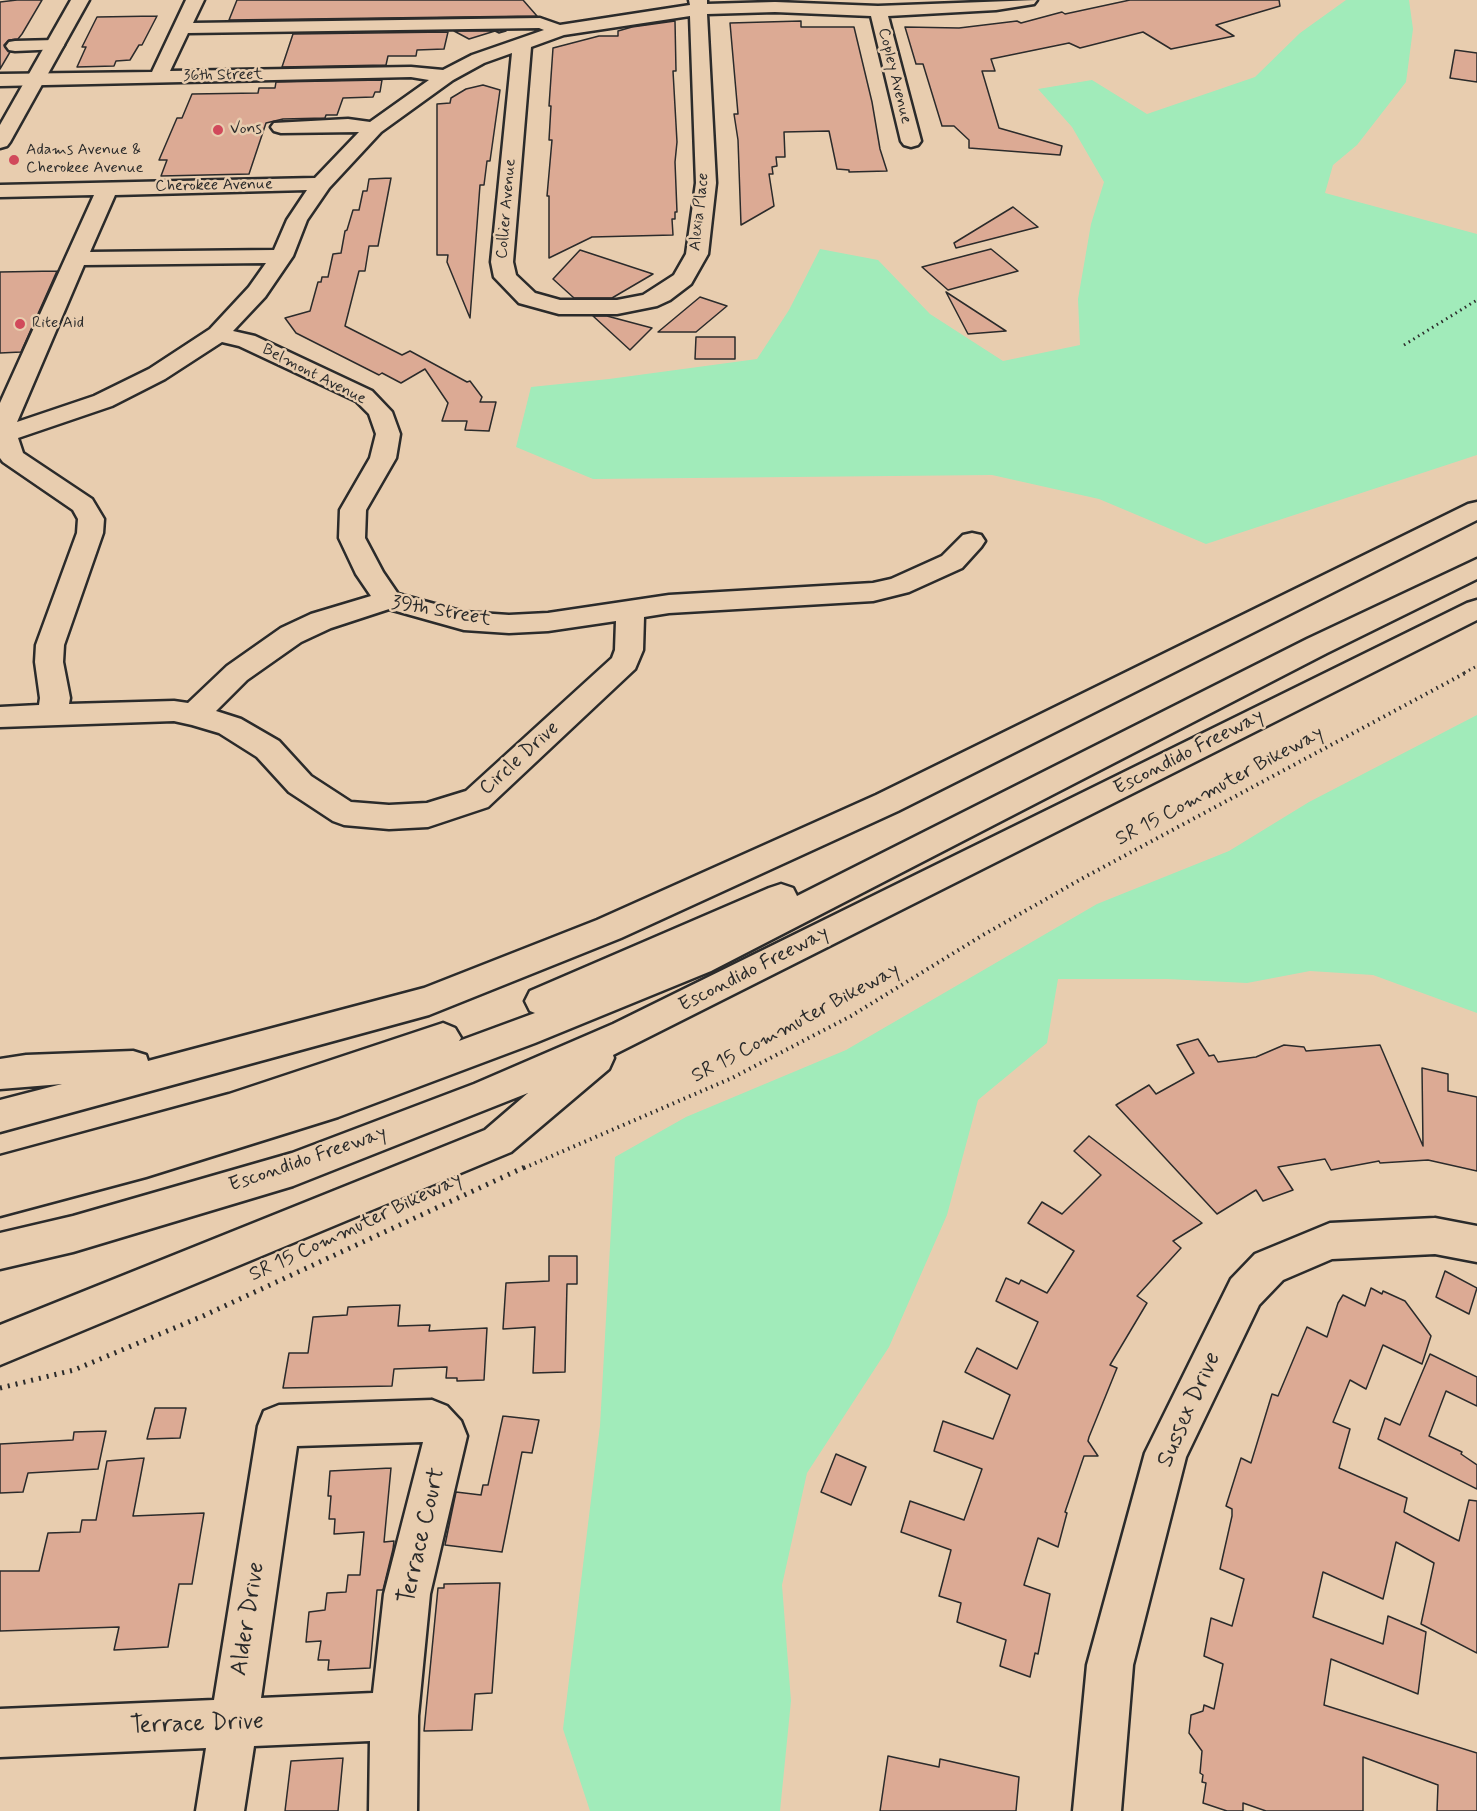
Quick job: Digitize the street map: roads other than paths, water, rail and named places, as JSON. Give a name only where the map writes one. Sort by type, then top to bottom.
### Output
[{"type":"main road","points":[[0,142],[80,0]]},
{"type":"main road","points":[[158,78],[195,0]]},
{"type":"main road","points":[[2,436],[103,401],[157,374],[218,334],[257,292],[282,256],[297,220],[321,184],[374,128],[446,76],[478,59],[561,30],[584,16],[699,4],[878,11],[906,5],[1021,1]]},
{"type":"main road","name":"Alexia Place","points":[[594,308],[617,307],[649,301],[662,295],[683,279],[697,254],[706,183],[699,4]]},
{"type":"main road","name":"Copley Avenue","points":[[878,11],[911,141]]},
{"type":"main road","points":[[180,28],[540,23],[561,30]]},
{"type":"main road","name":"Collier Avenue","points":[[522,42],[502,262],[505,277],[527,298],[559,307],[594,308]]},
{"type":"main road","points":[[15,46],[55,45]]},
{"type":"main road","name":"36th Street","points":[[0,80],[411,72],[446,76]]},
{"type":"main road","points":[[281,127],[348,125],[374,128]]},
{"type":"main road","name":"Cherokee Avenue","points":[[0,191],[321,184]]},
{"type":"main road","points":[[52,715],[55,698],[49,662],[50,645],[90,534],[91,519],[83,505],[12,458],[2,436],[5,419],[107,189]]},
{"type":"main road","points":[[75,259],[282,256]]},
{"type":"main road","name":"Belmont Avenue","points":[[218,334],[247,341],[364,396],[380,412],[388,434],[383,458],[353,510],[352,538],[370,574],[388,600]]},
{"type":"main road","points":[[0,1116],[429,1001],[609,929],[887,803],[1477,510]]},
{"type":"main road","name":"39th Street","points":[[194,715],[237,673],[291,635],[321,621],[388,600],[464,621],[509,624],[548,622],[669,604],[873,592],[899,586],[952,562],[972,541]]},
{"type":"main road","points":[[0,1173],[241,1107],[423,1046],[561,993],[788,894],[1076,746],[1407,580],[1477,548]]},
{"type":"main road","points":[[0,1199],[146,1160],[338,1101],[523,1033],[699,961],[1317,646],[1477,568]]},
{"type":"main road","name":"Escondido Freeway","points":[[0,1251],[73,1234],[293,1169],[487,1095],[625,1034],[1477,609]]},
{"type":"main road","name":"Circle Drive","points":[[194,715],[230,726],[268,749],[300,784],[344,813],[389,817],[428,815],[477,799],[625,662],[629,650],[630,610]]},
{"type":"main road","points":[[0,717],[174,711],[194,715]]},
{"type":"main road","points":[[0,1345],[498,1141],[625,1034]]},
{"type":"main road","points":[[0,1074],[26,1070],[185,1065]]},
{"type":"main road","name":"Sussex Drive","points":[[1097,1811],[1110,1665],[1166,1454],[1245,1292],[1269,1267],[1330,1241],[1435,1236],[1477,1244]]},
{"type":"main road","name":"Terrace Court","points":[[279,1426],[432,1421],[446,1436],[407,1594],[394,1716],[393,1811]]},
{"type":"main road","name":"Alder Drive","points":[[220,1811],[279,1426]]},
{"type":"main road","name":"Terrace Drive","points":[[0,1733],[394,1716]]},
{"type":"place","name":"Vons","points":[[218,130]]},
{"type":"place","name":"Adams Avenue & Cherokee Avenue","points":[[14,160]]},
{"type":"place","name":"Rite Aid","points":[[20,324]]}]
